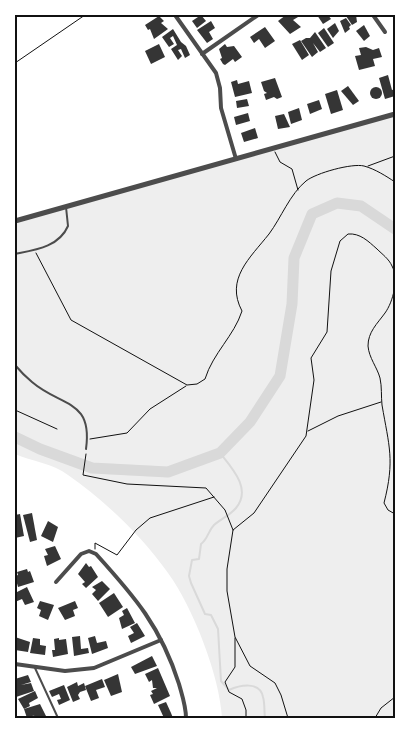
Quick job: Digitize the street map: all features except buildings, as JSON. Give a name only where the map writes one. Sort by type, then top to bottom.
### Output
[{"type":"street","points":[[175,15],[218,80],[221,108],[236,159]]},
{"type":"street","points":[[202,54],[258,15]]},
{"type":"street","points":[[372,15],[385,32]]},
{"type":"street","points":[[15,221],[395,114]]},
{"type":"street","points":[[56,582],[81,554],[89,551],[96,554],[149,616],[175,672],[185,704],[186,718]]},
{"type":"street","points":[[15,664],[64,671],[94,668],[161,640]]},
{"type":"lane","points":[[15,254],[53,243],[63,234],[69,222],[66,207]]},
{"type":"lane","points":[[15,365],[32,383],[73,406],[82,414],[88,428],[86,448]]},
{"type":"lane","points":[[34,667],[58,718]]},
{"type":"path","points":[[15,63],[85,15]]},
{"type":"path","points":[[273,148],[280,162],[292,169],[299,190]]},
{"type":"path","points":[[367,167],[395,156]]},
{"type":"path","points":[[88,439],[104,439],[126,433],[150,409],[187,386],[197,384],[205,379],[210,364],[238,322],[242,311],[238,301],[237,286],[242,266],[270,233],[306,181],[325,172],[360,166],[367,167],[395,182]]},
{"type":"path","points":[[233,530],[254,513],[297,451],[308,431],[314,380],[311,358],[327,332],[330,271],[340,241],[348,234],[357,234],[371,244],[392,265],[394,271],[392,296],[386,313],[375,325],[368,338],[368,349],[380,379],[382,402],[391,450],[390,475],[384,503],[388,510],[395,514]]},
{"type":"path","points":[[34,250],[72,320],[187,386]]},
{"type":"path","points":[[308,431],[338,416],[382,402]]},
{"type":"path","points":[[15,410],[57,429]]},
{"type":"path","points":[[86,448],[83,474],[127,484],[206,488],[215,496],[225,510],[233,530],[227,577],[235,637],[235,668],[225,682],[229,692],[242,699],[246,710],[246,718]]},
{"type":"path","points":[[96,554],[95,544],[117,555],[136,530],[150,518],[198,504],[215,496]]},
{"type":"path","points":[[231,523],[239,525]]},
{"type":"path","points":[[235,637],[250,666],[275,683],[288,718]]},
{"type":"path","points":[[376,718],[381,708],[395,698]]},
{"type":"shaded area","points":[[395,114],[395,718],[222,718],[211,663],[196,623],[177,587],[158,559],[122,520],[82,485],[56,468],[15,454],[15,221]]},
{"type":"waterway","points":[[15,437],[40,449],[92,468],[168,472],[220,453],[250,422],[280,376],[292,304],[294,258],[312,214],[337,203],[361,206],[395,229]]},
{"type":"waterway","points":[[220,453],[235,472],[241,486],[240,501],[234,510],[212,527],[201,544],[199,559],[192,560],[189,576],[205,614],[211,615],[218,629],[221,681],[229,690],[244,686],[258,688],[263,697],[265,718]]}]
